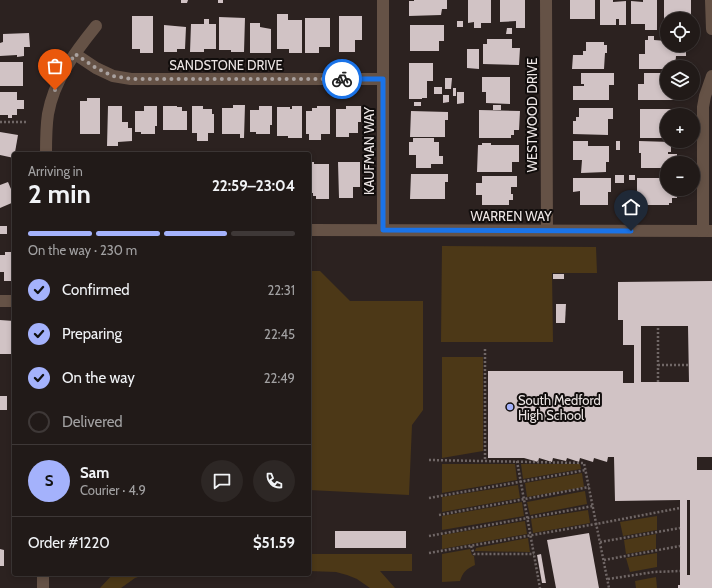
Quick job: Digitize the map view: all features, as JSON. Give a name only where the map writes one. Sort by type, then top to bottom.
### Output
[{"type":"street","name":"KAUFMAN WAY","points":[[383,0],[383,230]]},
{"type":"street","name":"WESTWOOD DRIVE","points":[[546,0],[547,230]]},
{"type":"street","points":[[711,0],[712,29]]},
{"type":"street","points":[[46,152],[47,122],[51,100],[59,80],[75,54],[96,26]]},
{"type":"street","name":"SANDSTONE DRIVE","points":[[75,54],[96,68],[113,76],[131,79],[383,79]]},
{"type":"street","points":[[708,231],[703,107],[712,76]]},
{"type":"street","name":"WARREN WAY","points":[[311,230],[708,231]]},
{"type":"street","points":[[0,301],[12,301]]},
{"type":"street","points":[[43,576],[43,588]]},
{"type":"path","points":[[0,122],[27,122]]},
{"type":"path","points":[[658,326],[658,382]]},
{"type":"path","points":[[485,349],[485,461]]},
{"type":"path","points":[[658,365],[689,365]]},
{"type":"path","points":[[429,460],[584,463],[609,588]]},
{"type":"path","points":[[517,461],[540,588]]},
{"type":"path","points":[[429,498],[586,470]]},
{"type":"path","points":[[439,515],[589,487]]},
{"type":"path","points":[[430,536],[593,506]]},
{"type":"path","points":[[430,553],[680,508]]},
{"type":"path","points":[[600,542],[680,528]]},
{"type":"path","points":[[471,546],[474,554],[534,554]]},
{"type":"path","points":[[604,560],[680,546]]},
{"type":"path","points":[[607,580],[654,572],[680,571]]},
{"type":"shaded area","points":[[442,246],[596,247],[597,273],[552,273],[553,342],[441,342]]},
{"type":"shaded area","points":[[311,271],[320,271],[350,301],[423,301],[423,410],[412,425],[409,495],[311,490]]},
{"type":"shaded area","points":[[442,357],[483,357],[483,451],[442,458]]},
{"type":"shaded area","points":[[442,464],[515,464],[517,480],[442,493]]},
{"type":"shaded area","points":[[521,464],[580,464],[581,469],[523,479]]},
{"type":"shaded area","points":[[582,473],[584,487],[527,497],[525,483]]},
{"type":"shaded area","points":[[518,485],[520,498],[442,512],[442,497]]},
{"type":"shaded area","points":[[585,491],[587,504],[530,515],[527,502]]},
{"type":"shaded area","points":[[522,502],[524,516],[442,530],[442,516]]},
{"type":"shaded area","points":[[588,510],[590,523],[533,533],[531,519]]},
{"type":"shaded area","points":[[657,516],[657,530],[623,536],[620,522]]},
{"type":"shaded area","points":[[525,521],[527,534],[442,549],[442,535]]},
{"type":"shaded area","points":[[656,534],[656,549],[626,554],[624,540]]},
{"type":"shaded area","points":[[528,538],[530,552],[475,551],[476,548]]},
{"type":"shaded area","points":[[470,549],[472,555],[474,556],[475,565],[465,571],[460,581],[442,582],[442,554]]},
{"type":"shaded area","points":[[657,553],[657,567],[630,572],[626,558]]},
{"type":"shaded area","points":[[311,554],[412,554],[412,571],[380,571],[395,588],[370,588],[357,579],[336,572],[311,571]]},
{"type":"shaded area","points":[[111,576],[141,576],[135,578],[121,588],[100,588]]},
{"type":"shaded area","points":[[656,577],[657,588],[636,588],[635,581]]},
{"type":"building","points":[[181,0],[188,0],[187,3],[181,3]]},
{"type":"building","points":[[218,0],[223,0],[223,3],[218,3]]},
{"type":"building","points":[[447,0],[447,9],[442,9],[441,15],[409,16],[409,1]]},
{"type":"building","points":[[468,0],[491,0],[491,23],[481,23],[481,28],[474,28],[474,22],[468,23]]},
{"type":"building","points":[[500,0],[525,0],[525,28],[516,28],[516,21],[500,22]]},
{"type":"building","points":[[570,0],[595,0],[595,19],[570,19]]},
{"type":"building","points":[[600,0],[613,0],[613,2],[626,1],[626,25],[619,25],[619,19],[616,19],[616,25],[600,25]]},
{"type":"building","points":[[643,0],[657,0],[657,30],[645,30],[645,24],[631,24],[631,1],[643,2]]},
{"type":"building","points":[[664,0],[691,0],[691,12],[664,12]]},
{"type":"building","points":[[277,14],[288,14],[288,20],[302,20],[302,53],[289,53],[289,49],[277,49]]},
{"type":"building","points":[[132,16],[153,16],[153,53],[140,53],[140,49],[132,49]]},
{"type":"building","points":[[339,16],[362,16],[362,40],[355,40],[355,52],[339,52]]},
{"type":"building","points":[[219,17],[245,18],[244,52],[219,50]]},
{"type":"building","points":[[305,18],[330,18],[330,47],[319,47],[319,53],[305,53]]},
{"type":"building","points":[[204,19],[209,19],[209,24],[216,24],[216,49],[204,49],[204,52],[190,52],[191,24],[204,24]]},
{"type":"building","points":[[457,21],[463,21],[463,27],[457,27]]},
{"type":"building","points":[[250,23],[260,23],[260,27],[271,29],[271,53],[250,53]]},
{"type":"building","points":[[164,25],[186,27],[185,49],[177,49],[177,52],[164,52]]},
{"type":"building","points":[[410,25],[444,25],[444,41],[439,41],[439,51],[410,51]]},
{"type":"building","points":[[507,28],[512,28],[512,34],[506,34]]},
{"type":"building","points":[[29,33],[30,47],[24,47],[24,56],[0,56],[0,43],[3,42],[3,34]]},
{"type":"building","points":[[648,36],[654,36],[654,40],[660,40],[660,52],[686,52],[686,56],[676,56],[676,60],[660,60],[660,69],[639,69],[639,54],[645,54],[645,40],[648,40]]},
{"type":"building","points":[[487,39],[512,39],[512,48],[520,48],[519,65],[483,64],[483,44],[487,44]]},
{"type":"building","points":[[586,42],[604,42],[604,45],[607,45],[604,69],[572,69],[573,55],[583,55],[583,51],[586,51]]},
{"type":"building","points":[[467,49],[479,49],[479,69],[467,68]]},
{"type":"building","points":[[0,62],[23,62],[23,86],[0,86]]},
{"type":"building","points":[[409,63],[433,63],[433,81],[427,81],[427,98],[409,99]]},
{"type":"building","points":[[581,73],[614,73],[614,85],[609,85],[609,100],[573,100],[573,86],[584,86],[584,84],[581,84]]},
{"type":"building","points":[[644,73],[660,73],[660,100],[638,100],[638,84],[644,84]]},
{"type":"building","points":[[482,77],[510,77],[510,104],[486,103],[486,92],[482,92]]},
{"type":"building","points":[[445,78],[452,78],[451,89],[445,89]]},
{"type":"building","points":[[434,87],[442,87],[442,94],[434,94]]},
{"type":"building","points":[[453,88],[456,88],[456,96],[453,96]]},
{"type":"building","points":[[0,92],[17,92],[17,100],[24,100],[24,109],[17,109],[17,115],[12,115],[12,118],[8,118],[8,115],[0,115]]},
{"type":"building","points":[[457,92],[464,92],[464,103],[457,104]]},
{"type":"building","points":[[443,95],[449,95],[449,102],[443,103]]},
{"type":"building","points":[[87,98],[100,98],[100,134],[80,134],[80,101],[87,101]]},
{"type":"building","points":[[414,102],[421,102],[421,106],[414,106]]},
{"type":"building","points":[[233,105],[245,105],[244,138],[240,138],[240,134],[222,134],[222,108],[233,108]]},
{"type":"building","points":[[493,105],[501,105],[501,110],[493,110]]},
{"type":"building","points":[[108,106],[122,106],[122,122],[128,122],[128,128],[132,128],[132,141],[118,142],[118,146],[107,146]]},
{"type":"building","points":[[144,106],[157,106],[157,126],[155,126],[155,134],[141,134],[141,132],[135,132],[135,111],[144,111]]},
{"type":"building","points":[[163,106],[182,107],[182,111],[187,111],[187,130],[163,130]]},
{"type":"building","points":[[192,106],[203,106],[203,109],[212,109],[212,114],[214,114],[214,133],[208,133],[208,141],[197,141],[197,133],[192,133]]},
{"type":"building","points":[[259,106],[272,106],[272,125],[270,125],[270,134],[256,134],[256,132],[250,132],[250,110],[259,110]]},
{"type":"building","points":[[292,106],[302,106],[302,138],[277,136],[277,107],[290,107],[290,109],[292,109]]},
{"type":"building","points":[[317,106],[330,106],[330,134],[321,134],[321,140],[309,140],[309,134],[306,134],[306,111],[312,111],[312,108],[317,108]]},
{"type":"building","points":[[346,106],[361,106],[361,122],[358,122],[358,133],[349,133],[349,137],[336,137],[336,109],[346,109]]},
{"type":"building","points":[[579,108],[613,108],[613,119],[608,119],[608,135],[573,134],[573,121],[576,121],[576,117],[579,117]]},
{"type":"building","points":[[640,109],[660,109],[660,138],[640,138]]},
{"type":"building","points":[[479,110],[520,111],[519,130],[514,130],[514,135],[511,135],[511,138],[479,138]]},
{"type":"building","points":[[411,111],[448,112],[448,120],[445,120],[445,137],[410,137]]},
{"type":"building","points":[[0,132],[18,135],[15,152],[12,152],[12,158],[0,155]]},
{"type":"building","points":[[413,138],[434,138],[434,142],[439,142],[439,156],[443,156],[443,164],[431,164],[431,168],[416,168],[416,155],[409,155],[409,142],[413,142]]},
{"type":"building","points":[[573,141],[588,141],[588,146],[609,146],[609,162],[606,162],[606,172],[581,173],[582,160],[573,160]]},
{"type":"building","points":[[616,141],[620,141],[620,150],[616,150]]},
{"type":"building","points":[[639,141],[660,142],[660,148],[671,148],[671,152],[668,152],[668,154],[677,154],[677,156],[660,156],[660,168],[641,168],[641,153],[639,153]]},
{"type":"building","points":[[482,143],[491,143],[491,145],[519,145],[519,162],[512,162],[512,172],[477,172],[478,145],[482,145]]},
{"type":"building","points":[[311,162],[314,162],[314,164],[329,164],[329,199],[316,199],[316,196],[313,196],[313,193],[311,193]]},
{"type":"building","points":[[338,162],[360,162],[360,187],[353,187],[353,198],[339,198]]},
{"type":"building","points":[[411,174],[448,174],[448,182],[445,182],[445,199],[410,199]]},
{"type":"building","points":[[615,175],[624,175],[624,183],[615,183]]},
{"type":"building","points":[[629,175],[635,175],[635,180],[629,180]]},
{"type":"building","points":[[482,176],[517,176],[517,187],[511,187],[513,200],[509,200],[509,205],[482,205],[482,195],[476,195],[476,183],[482,183]]},
{"type":"building","points":[[573,178],[611,178],[611,192],[608,192],[608,205],[580,205],[580,191],[573,192]]},
{"type":"building","points":[[637,178],[660,178],[660,196],[677,196],[677,198],[672,198],[672,203],[669,203],[669,205],[637,205]]},
{"type":"building","points":[[8,182],[12,191],[12,203],[0,208],[0,185]]},
{"type":"building","points":[[634,203],[635,207],[630,208],[630,204]]},
{"type":"building","points":[[0,226],[7,226],[7,234],[0,234]]},
{"type":"building","points":[[5,252],[12,252],[12,281],[4,281],[4,272],[0,272],[0,255],[5,255]]},
{"type":"building","points":[[553,274],[564,274],[564,279],[553,279]]},
{"type":"building","points":[[712,281],[712,457],[697,457],[697,470],[712,470],[712,588],[678,588],[678,585],[680,585],[680,500],[615,501],[614,457],[608,457],[607,462],[594,458],[593,462],[580,458],[579,462],[567,458],[566,461],[553,458],[552,462],[539,458],[538,462],[524,458],[488,458],[488,371],[623,371],[623,383],[634,383],[634,345],[623,345],[623,320],[618,320],[618,282]],"holes":[[[641,326],[688,326],[689,382],[641,382]],[[687,500],[690,500],[690,575],[687,575]]]},
{"type":"building","points":[[556,304],[566,304],[565,323],[556,323]]},
{"type":"building","points":[[0,320],[12,321],[12,354],[0,354]]},
{"type":"building","points":[[0,396],[7,396],[7,410],[0,410]]},
{"type":"building","points":[[335,531],[406,531],[406,548],[335,548]]},
{"type":"building","points":[[589,533],[599,588],[556,588],[547,540]]},
{"type":"building","points":[[0,549],[4,550],[4,566],[0,566]]},
{"type":"building","points":[[541,554],[546,583],[542,583],[537,555]]},
{"type":"way so far","points":[[55,90],[59,80],[75,54],[96,68],[113,76],[131,79],[342,79]]},
{"type":"place","name":"South Medford High School","points":[[510,407]]},
{"type":"route","points":[[342,79],[383,79],[383,230],[631,231]]}]
